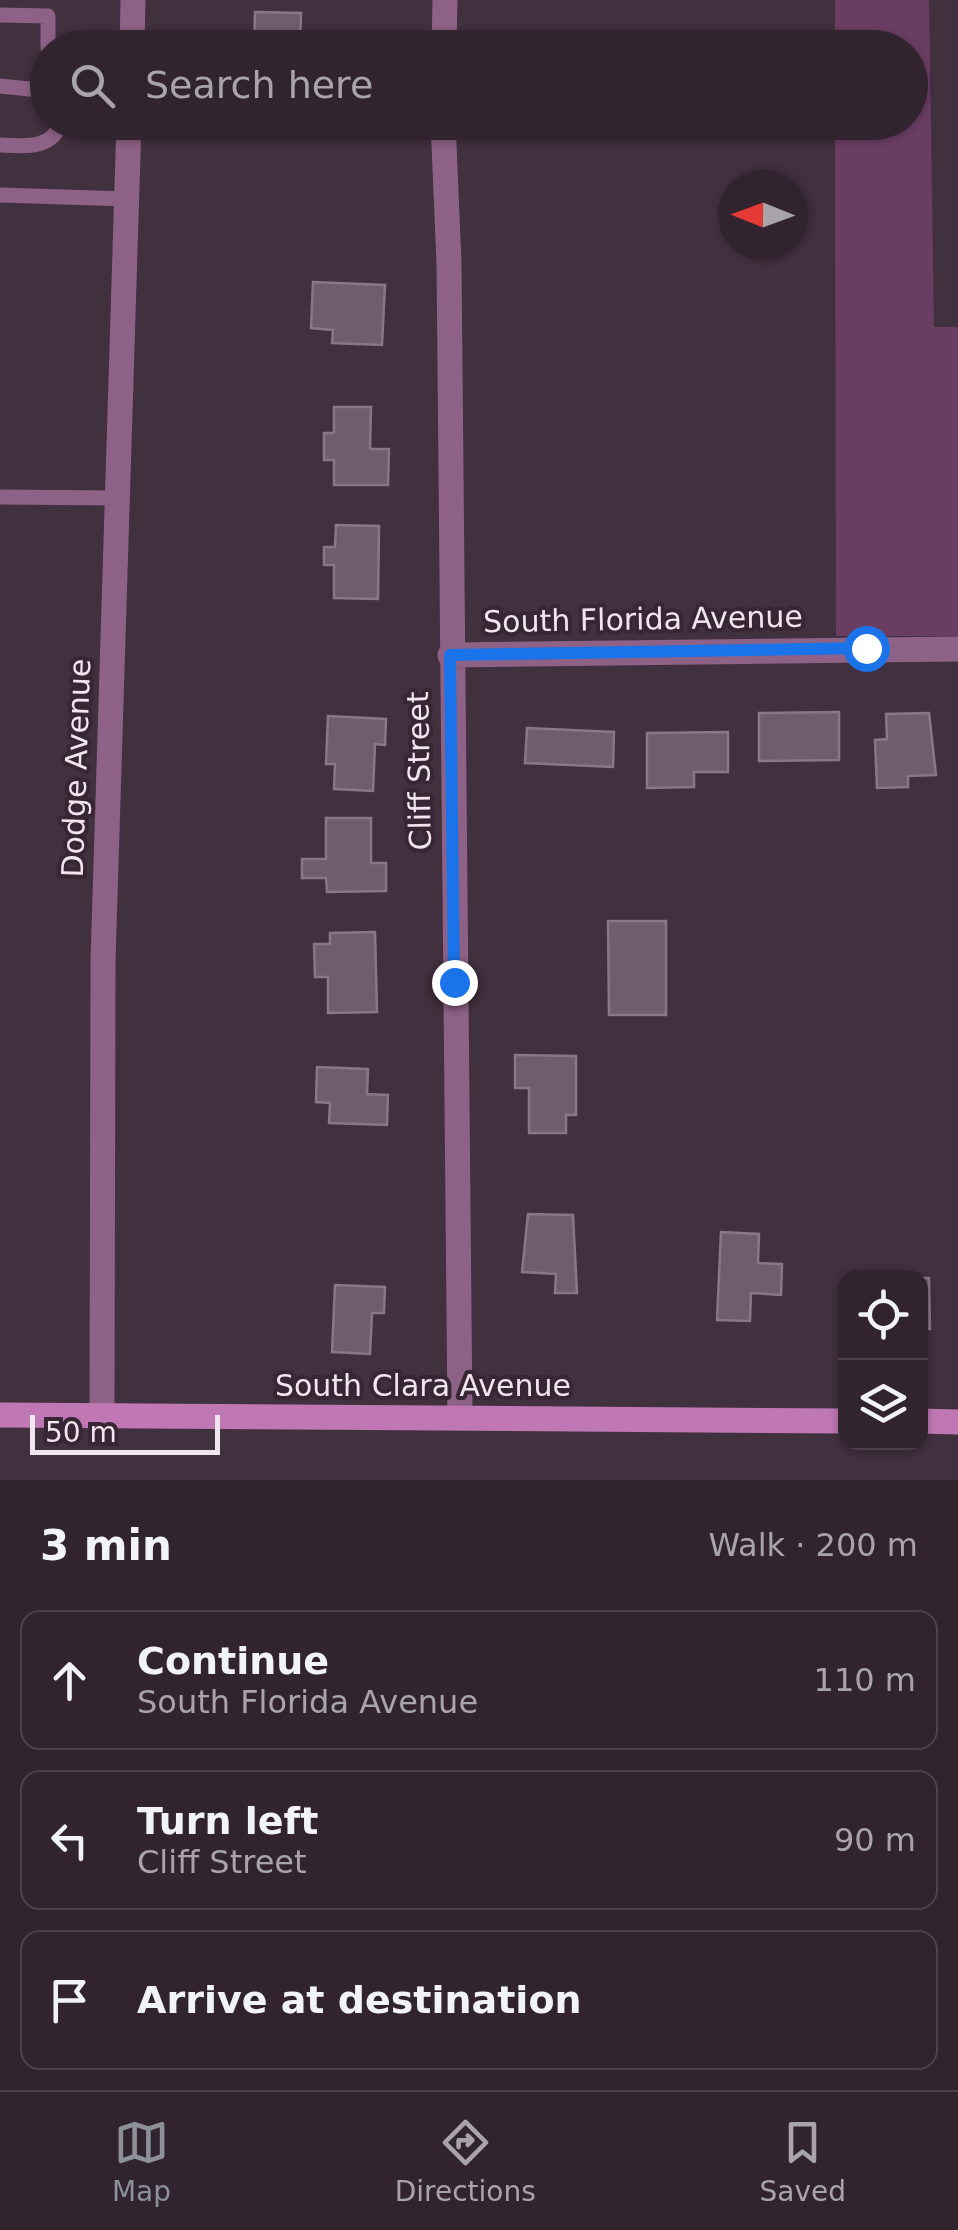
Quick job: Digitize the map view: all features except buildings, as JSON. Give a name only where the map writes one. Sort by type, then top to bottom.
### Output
[{"type":"street","points":[[132,30],[133,0]]},
{"type":"street","points":[[445,30],[446,0]]},
{"type":"street","name":"Dodge Avenue","points":[[102,1415],[103,960],[129,140]]},
{"type":"street","name":"Cliff Street","points":[[444,140],[460,1418]]},
{"type":"street","name":"South Florida Avenue","points":[[450,655],[958,649]]},
{"type":"street","name":"South Clara Avenue","points":[[0,1415],[838,1421]]},
{"type":"street","points":[[928,1421],[958,1422]]},
{"type":"lane","points":[[0,16],[48,16],[48,30]]},
{"type":"lane","points":[[0,86],[30,89]]},
{"type":"lane","points":[[0,145],[51,140]]},
{"type":"lane","points":[[0,196],[127,199]]},
{"type":"lane","points":[[0,497],[118,498]]},
{"type":"shaded area","points":[[835,0],[929,0],[934,327],[958,327],[958,636],[836,636],[835,140],[928,140],[928,30],[835,30]]},
{"type":"route","points":[[454,982],[450,655],[866,648]]}]
